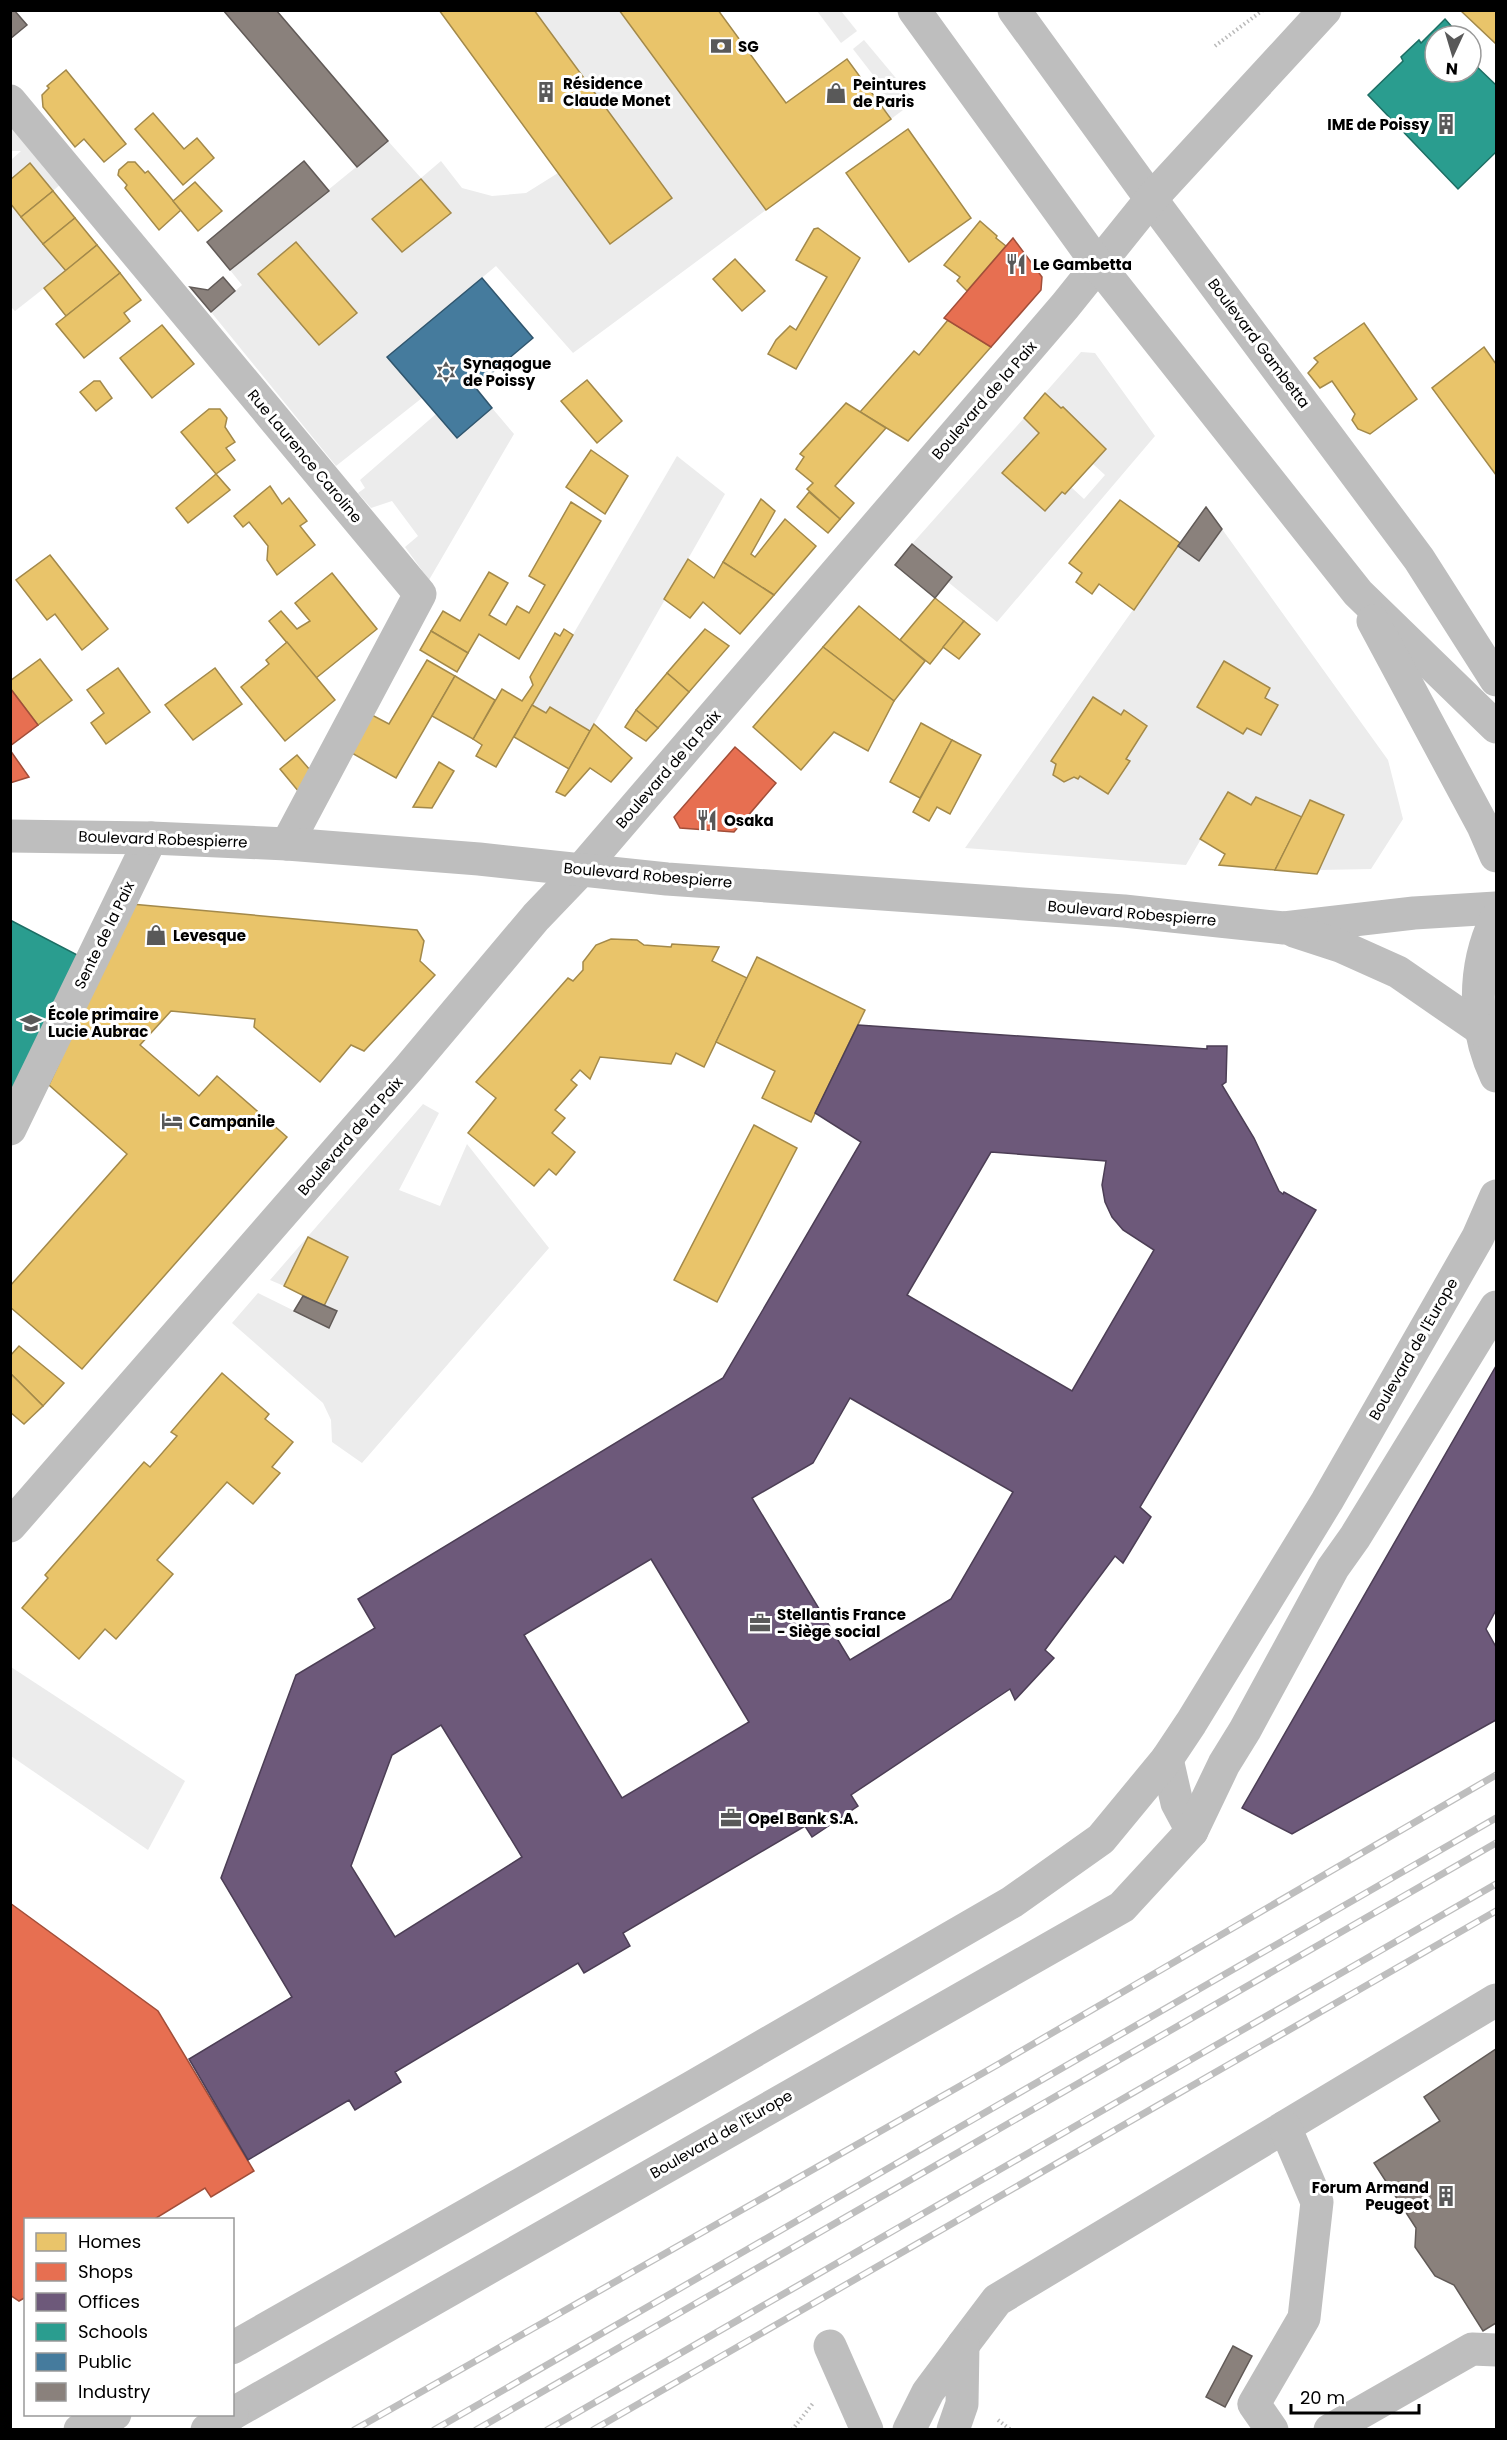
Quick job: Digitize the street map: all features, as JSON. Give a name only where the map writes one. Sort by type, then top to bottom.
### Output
[{"type":"street","points":[[914,10],[1099,266],[1358,593],[1497,727]]},
{"type":"street","name":"Boulevard Gambetta","points":[[1014,10],[1151,199],[1419,559],[1497,680]]},
{"type":"street","name":"Boulevard de la Paix","points":[[10,1526],[409,1068],[536,917],[581,870],[1099,266],[1151,199],[1325,10]]},
{"type":"street","name":"Rue Laurence Caroline","points":[[10,101],[420,594],[287,844]]},
{"type":"street","points":[[1358,593],[1497,856]]},
{"type":"street","name":"Boulevard Robespierre","points":[[10,836],[151,838],[287,844],[667,879],[1124,911],[1284,927],[1414,913],[1497,908]]},
{"type":"street","name":"Sente de la Paix","points":[[10,1129],[151,838]]},
{"type":"street","points":[[1497,919],[1486,944],[1479,979],[1482,1030],[1497,1076]]},
{"type":"street","name":"Boulevard Robespierre","points":[[1284,927],[1340,946],[1398,972],[1482,1030]]},
{"type":"street","name":"Boulevard de l'Europe","points":[[234,2347],[1012,1902],[1101,1839],[1167,1759],[1191,1723],[1327,1501],[1478,1237],[1497,1196]]},
{"type":"street","name":"Boulevard de l'Europe","points":[[234,2413],[1122,1907],[1192,1831],[1224,1764],[1245,1730],[1333,1568],[1361,1527],[1497,1307]]},
{"type":"street","name":"Boulevard de l'Europe","points":[[1327,1501],[1324,1552],[1333,1568]]},
{"type":"street","points":[[1191,1723],[1215,1736],[1224,1764]]},
{"type":"street","points":[[1167,1759],[1177,1803],[1192,1831]]},
{"type":"street","points":[[909,2430],[928,2392],[997,2300],[1497,2000]]},
{"type":"street","points":[[1272,2430],[1254,2404],[1304,2318],[1317,2202],[1285,2127]]},
{"type":"street","points":[[830,2346],[867,2430]]},
{"type":"street","points":[[953,2430],[962,2404],[963,2346]]},
{"type":"street","points":[[1330,2430],[1472,2349],[1497,2350]]},
{"type":"street","points":[[80,2430],[97,2425],[113,2416]]},
{"type":"street","name":"Boulevard de l'Europe","points":[[207,2430],[229,2416]]},
{"type":"path","points":[[1215,46],[1263,10]]},
{"type":"shaded area","points":[[534,11],[619,11],[766,210],[573,353],[496,266],[387,357],[422,398],[336,466],[211,312],[242,285],[230,270],[388,141],[421,178],[441,161],[462,188],[492,196],[526,193],[558,173],[672,198]],"holes":[[[421,179],[451,213],[402,252],[373,219]],[[297,242],[357,312],[319,345],[258,274]]]},
{"type":"shaded area","points":[[817,11],[841,11],[857,31],[841,43]]},
{"type":"shaded area","points":[[864,40],[915,101],[891,119],[874,96],[884,89],[853,49]]},
{"type":"shaded area","points":[[10,111],[66,179],[53,191],[11,180],[11,160],[21,151],[11,151]]},
{"type":"shaded area","points":[[10,203],[66,271],[15,311],[10,306]]},
{"type":"shaded area","points":[[1081,352],[1095,353],[1155,436],[997,622],[948,582],[912,544],[1024,418],[1039,433],[1003,473],[1045,511],[1062,492],[1065,494],[1071,487],[1084,499],[1105,475],[1093,464],[1106,448],[1045,393]]},
{"type":"shaded area","points":[[492,408],[514,434],[429,580],[405,547],[418,536],[392,501],[371,508],[358,493],[365,488],[360,480],[436,414],[457,438]]},
{"type":"shaded area","points":[[677,456],[725,494],[590,731],[550,707],[546,713],[532,705]]},
{"type":"shaded area","points":[[1222,529],[1388,760],[1403,819],[1371,869],[1319,870],[1344,816],[1302,817],[1256,797],[1251,805],[1228,792],[1186,865],[965,848],[1178,546],[1199,561]],"holes":[[[1224,661],[1270,688],[1265,698],[1278,705],[1261,735],[1247,728],[1243,734],[1197,707]],[[1093,697],[1121,715],[1124,711],[1126,759],[1080,776],[1078,779],[1074,777],[1063,782],[1053,775],[1056,764],[1051,760]]]},
{"type":"shaded area","points":[[423,1104],[439,1113],[399,1190],[440,1206],[467,1144],[549,1248],[362,1463],[332,1442],[331,1420],[323,1403],[232,1323],[258,1293],[329,1328],[324,1306],[348,1257],[308,1237],[284,1286],[270,1280]]},
{"type":"shaded area","points":[[11,1667],[185,1781],[148,1850],[11,1756]]},
{"type":"building: Homes","name":"Résidence Claude Monet","points":[[439,10],[534,10],[672,198],[610,244]]},
{"type":"building: Homes","points":[[619,10],[718,10],[786,103],[847,59],[891,119],[766,210]]},
{"type":"building: Homes","points":[[1460,10],[1496,10],[1496,44],[1483,32],[1483,24],[1475,24]]},
{"type":"building: Homes","points":[[66,70],[126,144],[104,162],[84,139],[75,147],[43,107],[42,95],[49,88],[47,86]]},
{"type":"building: Homes","points":[[153,113],[184,149],[197,138],[214,158],[183,185],[135,129]]},
{"type":"building: Homes","points":[[908,129],[971,218],[909,262],[846,173]]},
{"type":"building: Homes","points":[[128,162],[135,162],[145,173],[148,171],[181,210],[159,230],[125,188],[127,185],[118,175],[119,170]]},
{"type":"building: Homes","points":[[30,163],[53,191],[21,217],[10,203],[10,180]]},
{"type":"building: Homes","points":[[421,179],[451,213],[402,252],[372,219]]},
{"type":"building: Homes","points":[[195,182],[222,211],[198,231],[173,201]]},
{"type":"building: Homes","points":[[53,191],[75,218],[43,244],[21,217]]},
{"type":"building: Homes","points":[[75,218],[97,245],[66,271],[43,244]]},
{"type":"building: Homes","points":[[980,221],[1006,246],[967,291],[957,281],[960,277],[944,265]]},
{"type":"building: Homes","points":[[818,228],[860,258],[796,369],[768,354],[776,340],[790,326],[796,330],[827,277],[796,260],[814,229]]},
{"type":"building: Homes","points":[[296,242],[357,313],[319,345],[258,274]]},
{"type":"building: Homes","points":[[97,245],[120,273],[66,316],[44,288]]},
{"type":"building: Homes","points":[[735,259],[765,291],[742,311],[713,279]]},
{"type":"building: Homes","points":[[120,273],[141,300],[124,313],[130,321],[84,358],[56,324]]},
{"type":"building: Homes","points":[[948,320],[991,347],[908,441],[860,412],[914,351],[919,355]]},
{"type":"building: Homes","points":[[1364,323],[1417,399],[1370,434],[1358,429],[1352,420],[1355,414],[1332,381],[1320,388],[1308,373],[1318,362],[1314,358]]},
{"type":"building: Homes","points":[[162,325],[194,364],[152,398],[120,358]]},
{"type":"building: Homes","points":[[1484,347],[1496,364],[1496,475],[1432,388]]},
{"type":"building: Homes","points":[[587,380],[622,421],[597,443],[561,401]]},
{"type":"building: Homes","points":[[94,381],[100,381],[112,398],[96,411],[80,392]]},
{"type":"building: Homes","points":[[1045,393],[1061,408],[1063,407],[1106,449],[1065,494],[1062,492],[1045,511],[1002,473],[1039,433],[1024,418]]},
{"type":"building: Homes","points":[[846,403],[886,428],[835,486],[854,503],[840,519],[807,489],[813,483],[796,469],[804,457],[800,454]]},
{"type":"building: Homes","points":[[209,409],[220,409],[227,418],[225,427],[235,442],[226,448],[235,460],[216,474],[181,432]]},
{"type":"building: Homes","points":[[591,450],[628,476],[605,514],[566,487]]},
{"type":"building: Homes","points":[[216,474],[230,490],[188,523],[176,508]]},
{"type":"building: Homes","points":[[270,486],[282,504],[289,498],[307,521],[300,526],[315,545],[277,575],[267,560],[268,546],[249,522],[243,527],[234,516]]},
{"type":"building: Homes","points":[[809,492],[840,519],[828,533],[797,507]]},
{"type":"building: Homes","points":[[761,499],[775,511],[751,554],[755,557],[785,519],[816,546],[774,595],[723,562]]},
{"type":"building: Homes","points":[[1120,500],[1180,543],[1134,610],[1099,584],[1092,594],[1076,582],[1082,573],[1069,563]]},
{"type":"building: Homes","points":[[571,502],[601,521],[519,659],[479,634],[468,653],[431,631],[443,611],[460,621],[489,572],[508,583],[489,615],[506,625],[517,606],[529,613],[545,585],[529,576]]},
{"type":"building: Homes","points":[[50,555],[108,629],[82,650],[55,614],[47,620],[16,580]]},
{"type":"building: Homes","points":[[688,559],[714,578],[723,562],[774,595],[740,634],[703,602],[690,618],[664,599]]},
{"type":"building: Homes","points":[[332,573],[377,629],[316,678],[269,621],[281,611],[297,629],[310,621],[295,603]]},
{"type":"building: Homes","points":[[935,598],[964,621],[930,664],[900,640]]},
{"type":"building: Homes","points":[[859,606],[925,661],[894,701],[823,647]]},
{"type":"building: Homes","points":[[964,621],[980,634],[959,659],[943,647]]},
{"type":"building: Homes","points":[[564,629],[573,635],[496,767],[476,756],[482,745],[473,739],[502,689],[522,701],[533,685],[530,677],[555,633],[560,636]]},
{"type":"building: Homes","points":[[705,629],[729,646],[689,692],[667,673]]},
{"type":"building: Homes","points":[[431,631],[468,653],[457,672],[420,650]]},
{"type":"building: Homes","points":[[287,642],[335,700],[285,741],[241,687],[269,664],[266,660]]},
{"type":"building: Homes","points":[[823,647],[894,701],[868,751],[834,732],[801,770],[753,727]]},
{"type":"building: Homes","points":[[40,659],[72,700],[38,725],[10,688],[10,681]]},
{"type":"building: Homes","points":[[427,660],[455,676],[396,778],[350,752],[372,715],[389,724]]},
{"type":"building: Homes","points":[[1224,661],[1270,688],[1265,698],[1278,705],[1261,735],[1247,728],[1243,734],[1197,707]]},
{"type":"building: Homes","points":[[118,668],[150,712],[106,744],[91,723],[104,713],[87,690]]},
{"type":"building: Homes","points":[[215,668],[242,704],[193,740],[165,705]]},
{"type":"building: Homes","points":[[667,673],[689,692],[658,728],[636,710]]},
{"type":"building: Homes","points":[[455,676],[495,700],[473,739],[432,716]]},
{"type":"building: Homes","points":[[1093,697],[1121,715],[1124,710],[1147,726],[1126,759],[1130,761],[1108,794],[1080,776],[1078,779],[1074,777],[1064,782],[1053,775],[1056,764],[1051,761]]},
{"type":"building: Homes","points":[[532,705],[546,713],[550,707],[590,731],[569,769],[514,737]]},
{"type":"building: Homes","points":[[636,710],[658,728],[646,741],[625,727]]},
{"type":"building: Homes","points":[[921,723],[952,740],[920,798],[890,782]]},
{"type":"building: Homes","points":[[594,724],[632,758],[611,782],[590,768],[565,796],[556,792]]},
{"type":"building: Homes","points":[[952,740],[981,755],[950,814],[937,807],[929,821],[913,812]]},
{"type":"building: Homes","points":[[297,755],[317,778],[304,798],[280,769]]},
{"type":"building: Homes","points":[[439,762],[454,771],[432,808],[413,807]]},
{"type":"building: Homes","points":[[1228,792],[1251,805],[1256,797],[1302,817],[1275,870],[1219,865],[1225,854],[1200,839]]},
{"type":"building: Homes","points":[[1310,800],[1344,815],[1317,874],[1275,870]]},
{"type":"building: Homes","points":[[131,904],[417,930],[424,941],[420,961],[435,975],[364,1051],[351,1045],[320,1082],[254,1027],[255,1019],[171,1011],[140,1045],[199,1096],[217,1076],[287,1137],[82,1369],[10,1307],[10,1286],[127,1154],[49,1085]]},
{"type":"building: Homes","points":[[611,939],[637,940],[644,945],[671,947],[672,944],[719,947],[712,961],[747,978],[704,1067],[676,1053],[671,1064],[600,1057],[590,1079],[580,1070],[571,1080],[577,1085],[555,1110],[565,1118],[552,1133],[575,1152],[556,1175],[549,1169],[534,1186],[468,1133],[496,1098],[476,1082],[568,978],[573,981],[583,970],[583,962],[596,945]]},
{"type":"building: Homes","points":[[757,957],[865,1010],[811,1122],[762,1098],[775,1071],[716,1042]]},
{"type":"building: Homes","points":[[754,1125],[797,1148],[717,1302],[674,1280]]},
{"type":"building: Homes","points":[[308,1237],[348,1257],[324,1306],[284,1286]]},
{"type":"building: Homes","points":[[19,1346],[64,1383],[43,1406],[10,1373],[10,1356]]},
{"type":"building: Homes","points":[[10,1373],[43,1406],[24,1424],[10,1412]]},
{"type":"building: Homes","points":[[222,1373],[269,1414],[265,1419],[293,1442],[272,1467],[280,1473],[253,1504],[227,1482],[157,1560],[173,1574],[116,1639],[105,1629],[79,1659],[22,1608],[48,1578],[45,1575],[144,1462],[150,1467],[177,1436],[171,1432]]},
{"type":"building: Shops","points":[[1013,238],[1042,277],[1041,290],[991,347],[944,318]]},
{"type":"building: Shops","points":[[10,688],[38,725],[10,746]]},
{"type":"building: Shops","points":[[735,747],[776,783],[734,832],[680,828],[674,817]]},
{"type":"building: Shops","points":[[10,750],[29,777],[10,783]]},
{"type":"building: Shops","points":[[10,1903],[158,2011],[254,2171],[211,2197],[205,2188],[156,2218],[24,2218],[24,2298],[19,2301],[10,2295]]},
{"type":"building: Offices","points":[[858,1025],[1207,1049],[1207,1046],[1227,1046],[1226,1082],[1222,1085],[1254,1138],[1279,1191],[1316,1210],[1140,1507],[1151,1517],[1123,1563],[1115,1556],[1045,1650],[1054,1658],[1015,1700],[1010,1689],[851,1795],[858,1806],[812,1837],[805,1826],[623,1933],[630,1946],[584,1973],[578,1963],[395,2072],[401,2082],[355,2110],[349,2100],[248,2160],[189,2059],[292,1997],[221,1878],[296,1675],[375,1628],[358,1599],[723,1378],[861,1142],[815,1113]],"holes":[[[991,1152],[1106,1161],[1102,1185],[1105,1202],[1112,1217],[1123,1230],[1154,1250],[1072,1391],[907,1295]],[[850,1398],[1013,1492],[951,1599],[850,1660],[752,1498],[813,1463]],[[651,1559],[749,1722],[622,1798],[524,1635]],[[441,1725],[522,1857],[395,1937],[351,1866],[392,1755]]]},
{"type":"building: Offices","points":[[1496,1366],[1496,1610],[1486,1629],[1496,1647],[1496,1720],[1292,1834],[1242,1808]]},
{"type":"building: Schools","name":"IME de Poissy","points":[[1445,19],[1449,24],[1440,24]]},
{"type":"building: Schools","name":"IME de Poissy","points":[[1419,40],[1421,43],[1423,41],[1423,84],[1483,84],[1483,73],[1496,85],[1496,152],[1458,189],[1368,95],[1403,61],[1401,57]]},
{"type":"building: Schools","points":[[10,920],[85,959],[10,1102]]},
{"type":"building: Public","name":"Synagogue de Poissy","points":[[482,278],[533,338],[475,387],[492,408],[457,438],[387,357]]},
{"type":"building: Industry","points":[[10,10],[14,10],[27,25],[10,39]]},
{"type":"building: Industry","points":[[223,10],[276,10],[388,141],[357,167]]},
{"type":"building: Industry","points":[[304,161],[329,191],[230,270],[207,242]]},
{"type":"building: Industry","points":[[223,277],[235,291],[211,312],[190,287],[208,290]]},
{"type":"building: Industry","points":[[1206,507],[1222,529],[1199,561],[1178,546]]},
{"type":"building: Industry","points":[[912,544],[952,577],[935,598],[895,565]]},
{"type":"building: Industry","points":[[303,1296],[337,1311],[329,1328],[294,1311]]},
{"type":"building: Industry","name":"Forum Armand Peugeot","points":[[1496,2049],[1496,2323],[1483,2331],[1454,2285],[1435,2276],[1415,2247],[1416,2228],[1374,2163],[1440,2121],[1424,2097]]},
{"type":"building: Industry","points":[[1233,2346],[1252,2356],[1225,2407],[1206,2397]]},
{"type":"railway","points":[[354,2430],[997,2065],[1496,1775]]},
{"type":"railway","points":[[434,2430],[1496,1818]]},
{"type":"railway","points":[[476,2430],[1496,1843]]},
{"type":"railway","points":[[547,2430],[1496,1884]]},
{"type":"railway","points":[[593,2430],[1496,1911]]},
{"type":"place","name":"SG","points":[[721,46]]},
{"type":"place","name":"Résidence Claude Monet","points":[[546,92]]},
{"type":"place","name":"Peintures de Paris","points":[[836,93]]},
{"type":"place","name":"IME de Poissy","points":[[1446,124]]},
{"type":"place","name":"Le Gambetta","points":[[1016,264]]},
{"type":"place","name":"Synagogue de Poissy","points":[[446,372]]},
{"type":"place","name":"Osaka","points":[[707,820]]},
{"type":"place","name":"Levesque","points":[[156,935]]},
{"type":"place","name":"École primaire Lucie Aubrac","points":[[31,1023]]},
{"type":"place","name":"Campanile","points":[[172,1121]]},
{"type":"place","name":"Stellantis France - Siège social","points":[[760,1623]]},
{"type":"place","name":"Opel Bank S.A.","points":[[731,1818]]},
{"type":"place","name":"Forum Armand Peugeot","points":[[1446,2196]]}]
